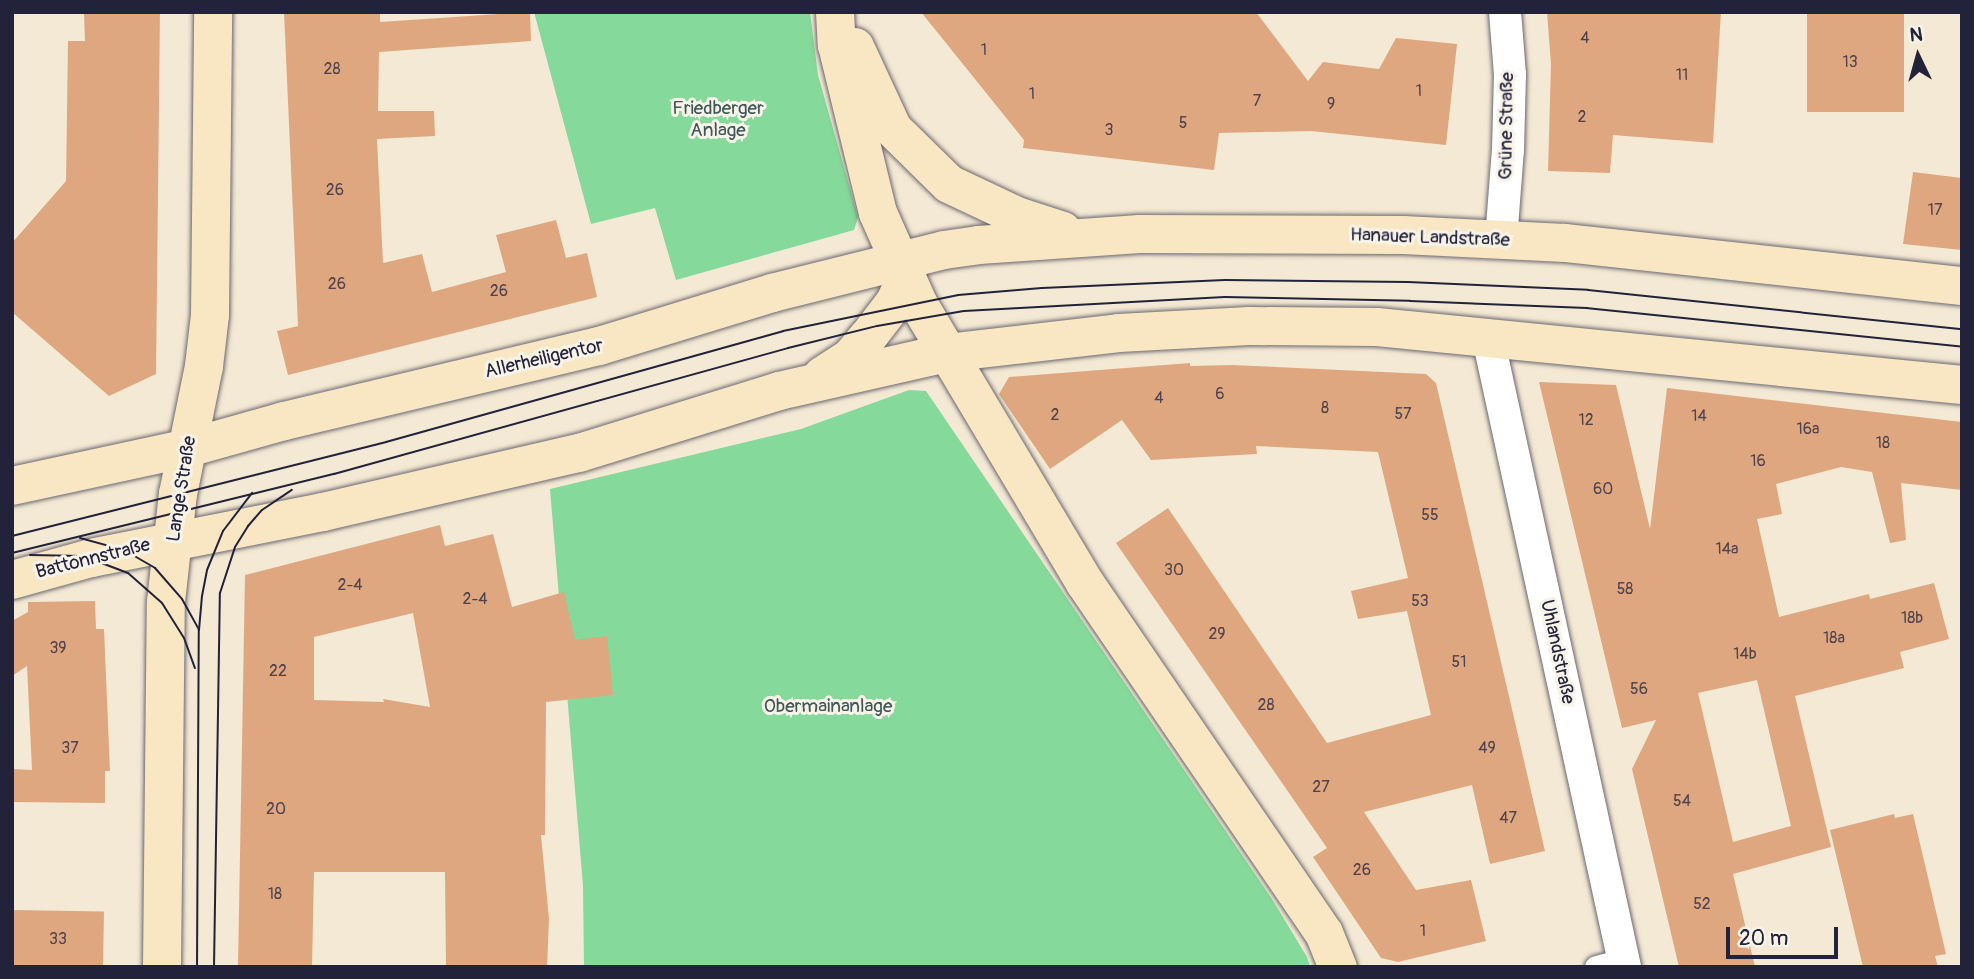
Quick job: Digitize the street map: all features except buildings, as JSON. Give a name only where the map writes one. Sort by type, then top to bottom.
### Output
[{"type":"main road","name":"Lange Straße","points":[[162,967],[165,643],[178,494],[204,366],[210,315],[213,12]]},
{"type":"main road","points":[[835,12],[837,45],[853,120],[878,213],[902,269],[946,352],[1085,583],[1324,933],[1338,967]]},
{"type":"main road","points":[[841,12],[870,85],[893,129],[919,157],[949,184],[984,202],[1079,236]]},
{"type":"main road","name":"Hanauer Landstraße","points":[[902,269],[944,250],[1079,236],[1390,235],[1501,240],[1734,260],[1962,286]]},
{"type":"main road","name":"Allerheiligentor","points":[[12,486],[188,448],[284,421],[599,346],[772,293],[902,269]]},
{"type":"main road","points":[[797,386],[829,373],[851,357],[895,302],[902,269]]},
{"type":"main road","points":[[173,540],[323,512],[579,453],[797,386],[946,352],[1119,333],[1249,326],[1377,327],[1962,385]]},
{"type":"main road","name":"Battonnstraße","points":[[12,580],[91,558],[173,540]]},
{"type":"street","name":"Grüne Straße","points":[[1501,240],[1510,75],[1505,12]]},
{"type":"street","name":"Uhlandstraße","points":[[1488,338],[1615,964]]},
{"type":"green space","name":"Friedberger Anlage","points":[[534,12],[810,12],[818,75],[858,217],[854,230],[676,280],[655,208],[591,224]]},
{"type":"green space","name":"Obermainanlage","points":[[909,390],[926,391],[1272,899],[1307,957],[1310,967],[584,967],[583,886],[550,489],[801,429]]},
{"type":"tram line","points":[[12,536],[386,442],[783,331],[958,295],[1042,288],[1225,280],[1408,282],[1588,290],[1962,329]]},
{"type":"tram line","points":[[12,553],[334,474],[788,348],[877,326],[964,311],[1225,297],[1410,301],[1587,308],[1962,347]]},
{"type":"tram line","points":[[214,967],[220,593],[235,547],[248,526],[262,510],[292,490]]},
{"type":"tram line","points":[[197,967],[199,630],[202,596],[207,570],[223,531],[252,493]]},
{"type":"tram line","points":[[80,538],[124,550],[155,568],[182,599],[199,630]]},
{"type":"tram line","points":[[30,555],[83,556],[128,573],[162,603],[184,638],[195,668]]}]
